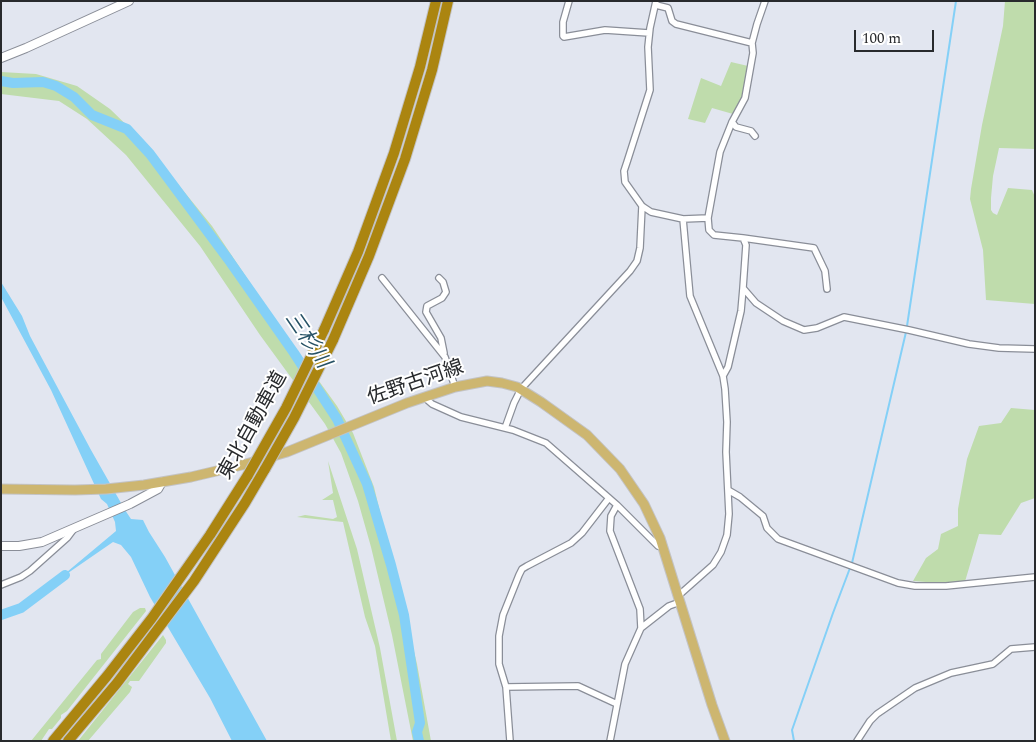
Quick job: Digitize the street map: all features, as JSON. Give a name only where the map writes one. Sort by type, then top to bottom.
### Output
[{"type":"highway","name":"東北自動車道","points":[[53,741],[107,676],[187,569],[248,474],[286,408],[324,330],[358,252],[394,154],[420,67],[436,1]]},
{"type":"highway","name":"東北自動車道","points":[[68,741],[194,581],[245,503],[294,418],[333,340],[370,256],[406,159],[430,78],[448,1]]},
{"type":"main road","name":"佐野古河線","points":[[1,490],[93,490],[162,482],[246,464],[287,452],[424,397],[455,387],[487,381],[521,389],[574,426],[605,453],[628,480],[644,504],[663,547],[725,741]]},
{"type":"street","points":[[1,58],[129,1]]},
{"type":"street","points":[[569,1],[563,22],[564,37],[605,30],[649,32]]},
{"type":"street","points":[[765,1],[752,43],[753,53],[745,98],[732,122],[716,164],[708,218],[709,230],[714,235],[814,248],[825,271],[826,289]]},
{"type":"street","points":[[708,218],[683,219],[651,212],[642,206],[625,182],[624,171],[650,90],[649,32],[656,3],[668,8],[672,21],[676,24],[752,43]]},
{"type":"street","points":[[732,122],[736,127],[751,131],[755,136]]},
{"type":"street","points":[[505,428],[514,402],[521,389],[634,266],[640,248],[642,206]]},
{"type":"street","points":[[641,628],[679,599],[713,565],[721,552],[727,535],[727,405],[723,376],[690,296],[683,219]]},
{"type":"street","points":[[723,376],[728,367],[741,311],[746,245],[743,238]]},
{"type":"street","points":[[382,278],[445,358]]},
{"type":"street","points":[[439,278],[443,282],[446,292],[442,298],[427,306],[426,312],[441,338],[445,358],[455,387]]},
{"type":"street","points":[[743,288],[756,303],[783,321],[804,330],[818,328],[844,317],[969,344],[999,348],[1035,348]]},
{"type":"street","points":[[424,397],[432,404],[461,417],[523,433],[546,443],[617,505],[649,538],[658,546],[663,547]]},
{"type":"street","points":[[1,546],[35,544],[73,530],[158,489],[162,482]]},
{"type":"street","points":[[728,490],[740,497],[762,516],[767,528],[778,539],[898,583],[915,586],[946,586],[1035,577]]},
{"type":"street","points":[[510,741],[506,687],[499,664],[499,636],[503,615],[519,575],[522,569],[571,543],[582,533],[609,498]]},
{"type":"street","points":[[610,741],[625,664],[641,628],[640,609],[610,531],[610,516],[617,505]]},
{"type":"street","points":[[1,585],[30,571],[67,538],[73,530]]},
{"type":"street","points":[[857,741],[877,714],[915,688],[951,673],[992,664],[1011,649],[1035,647]]},
{"type":"street","points":[[506,687],[578,686],[617,704]]},
{"type":"green space","points":[[1005,1],[1035,1],[1035,149],[999,148],[993,176],[991,210],[997,215],[1008,188],[1032,190],[1035,197],[1035,304],[986,300],[983,250],[970,199],[982,125],[1003,26]]},
{"type":"green space","points":[[731,62],[748,66],[743,96],[733,114],[712,108],[705,123],[688,119],[701,78],[721,86]]},
{"type":"green space","points":[[1,72],[36,74],[77,86],[110,109],[142,140],[212,226],[275,320],[337,406],[353,433],[374,487],[417,664],[431,741],[421,741],[420,735],[414,732],[416,741],[413,741],[392,635],[371,547],[358,501],[341,453],[325,424],[260,335],[200,246],[126,155],[87,119],[59,101],[1,94]]},
{"type":"green space","points":[[1011,408],[1035,410],[1035,498],[1021,503],[1001,535],[979,534],[964,585],[913,581],[926,558],[938,549],[941,534],[958,526],[958,509],[967,459],[979,426],[1001,423]]},
{"type":"green space","points":[[328,461],[357,549],[380,648],[397,741],[391,741],[375,646],[365,617],[343,522],[297,517],[305,515],[333,519],[337,517],[333,500],[322,500],[333,493]]},
{"type":"green space","points":[[140,608],[145,608],[146,611],[67,711],[61,715],[61,718],[52,729],[49,729],[41,741],[31,741],[97,660],[101,659],[101,654],[133,612]]},
{"type":"green space","points":[[163,635],[166,643],[139,681],[130,681],[128,684],[132,687],[130,692],[88,741],[78,741]]},
{"type":"water","points":[[1,282],[22,316],[30,336],[125,510],[131,519],[143,520],[267,741],[232,741],[210,698],[150,597],[131,557],[121,545],[113,542],[55,582],[116,531],[115,522],[107,504],[101,499],[51,390],[1,297]]},
{"type":"waterway","points":[[907,326],[956,1]]},
{"type":"waterway","name":"三杉川","points":[[1,81],[13,83],[43,82],[56,86],[74,97],[92,115],[127,129],[150,154],[228,259],[294,353],[337,419],[367,484],[404,615],[420,723],[417,732],[419,741]]},
{"type":"waterway","points":[[852,563],[906,332]]},
{"type":"waterway","points":[[794,741],[792,730],[850,568]]},
{"type":"waterway","points":[[1,615],[21,608],[65,575]]}]
